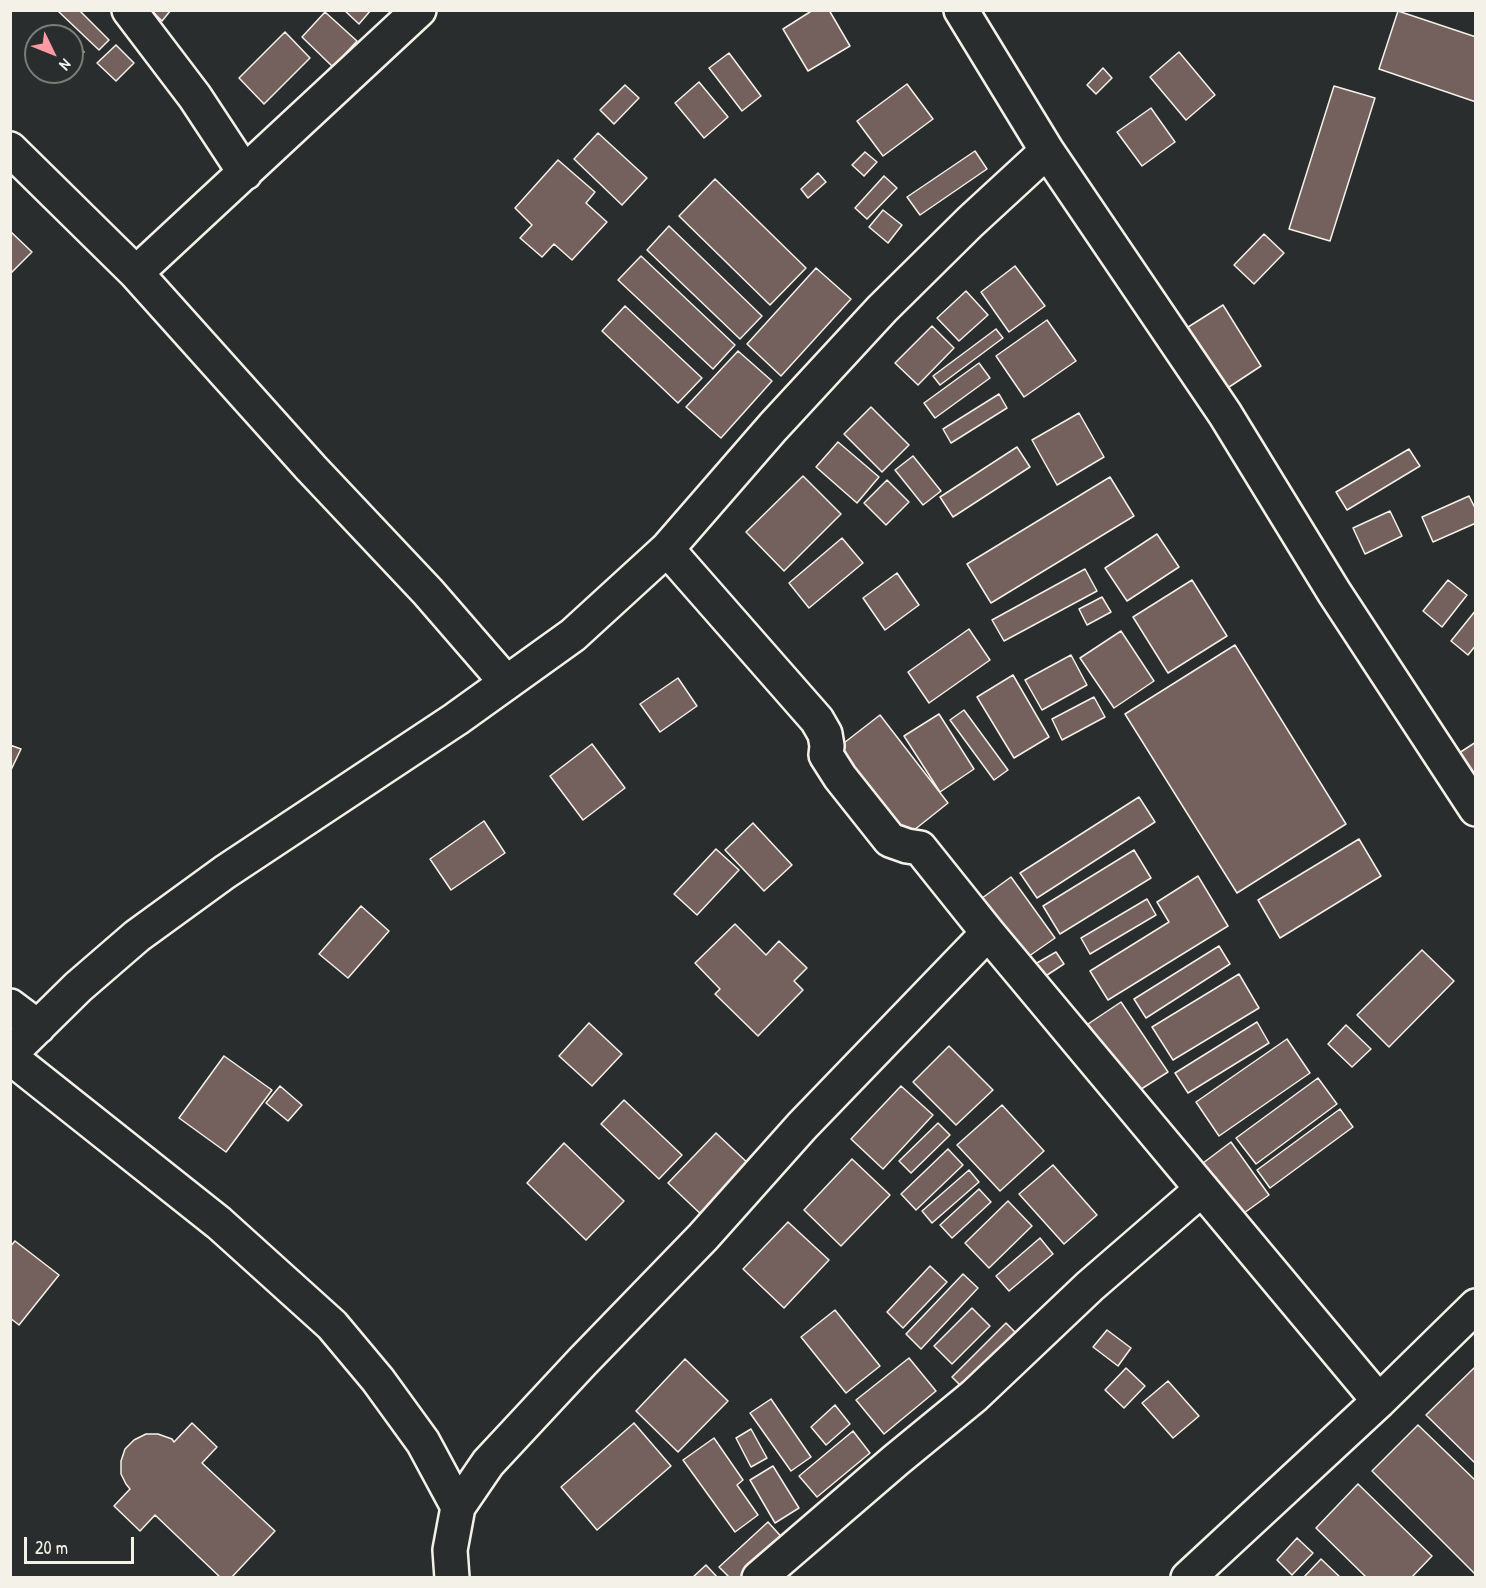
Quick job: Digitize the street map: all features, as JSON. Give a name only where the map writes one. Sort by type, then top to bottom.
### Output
[{"type":"street","points":[[129,10],[195,97],[245,173]]},
{"type":"street","points":[[136,273],[419,10]]},
{"type":"street","points":[[961,10],[1047,151],[1225,414],[1334,592],[1476,809]]},
{"type":"street","points":[[10,149],[136,273],[311,468],[428,592],[506,682]]},
{"type":"street","points":[[458,1507],[423,1442],[378,1380],[332,1325],[219,1223],[10,1056],[78,987],[137,936],[225,872],[456,719],[573,635],[667,549],[772,427],[882,309],[970,222],[1047,151]]},
{"type":"street","points":[[667,549],[817,720],[825,734],[826,755],[840,777],[891,840],[920,848],[988,933],[1379,1401]]},
{"type":"street","points":[[452,1578],[450,1550],[458,1507],[488,1463],[703,1237],[802,1126],[988,933]]},
{"type":"street","points":[[10,1006],[38,1027]]},
{"type":"street","points":[[759,1578],[974,1396],[1090,1287],[1202,1189]]},
{"type":"street","points":[[1188,1578],[1379,1401],[1476,1306]]},
{"type":"building","points":[[79,10],[109,40],[99,50],[84,36],[84,24],[72,24],[59,12]]},
{"type":"building","points":[[151,10],[171,10],[162,21]]},
{"type":"building","points":[[344,10],[371,10],[359,24]]},
{"type":"building","points":[[813,10],[829,10],[850,46],[808,71],[783,29]]},
{"type":"building","points":[[1398,11],[1476,37],[1476,102],[1379,69]]},
{"type":"building","points":[[325,12],[357,41],[333,67],[302,37]]},
{"type":"building","points":[[285,32],[310,58],[264,104],[239,78]]},
{"type":"building","points":[[116,45],[134,63],[116,81],[97,63]]},
{"type":"building","points":[[1179,52],[1215,95],[1186,120],[1150,77]]},
{"type":"building","points":[[729,53],[761,96],[742,111],[709,68]]},
{"type":"building","points":[[1103,68],[1112,78],[1096,94],[1087,85]]},
{"type":"building","points":[[699,82],[728,117],[704,138],[675,103]]},
{"type":"building","points":[[907,84],[933,119],[883,156],[857,121]]},
{"type":"building","points":[[625,85],[639,98],[614,124],[600,110]]},
{"type":"building","points":[[1334,86],[1375,98],[1330,241],[1289,229]]},
{"type":"building","points":[[1151,108],[1175,142],[1142,166],[1117,132]]},
{"type":"building","points":[[598,133],[647,178],[622,205],[574,159]]},
{"type":"building","points":[[975,151],[987,169],[920,215],[907,197]]},
{"type":"building","points":[[865,152],[877,162],[864,176],[852,165]]},
{"type":"building","points":[[558,160],[595,192],[586,203],[607,222],[572,260],[554,244],[542,257],[520,238],[532,225],[515,208]]},
{"type":"building","points":[[818,173],[826,182],[808,198],[801,189]]},
{"type":"building","points":[[884,176],[897,188],[867,219],[855,208]]},
{"type":"building","points":[[715,179],[806,268],[770,305],[679,216]]},
{"type":"building","points":[[883,210],[902,225],[888,243],[869,227]]},
{"type":"building","points":[[669,226],[762,316],[740,339],[647,250]]},
{"type":"building","points":[[10,231],[32,252],[10,274]]},
{"type":"building","points":[[1264,234],[1284,253],[1254,284],[1234,265]]},
{"type":"building","points":[[641,256],[735,345],[713,369],[618,280]]},
{"type":"building","points":[[1015,266],[1045,306],[1009,332],[981,292]]},
{"type":"building","points":[[816,268],[851,299],[781,376],[747,344]]},
{"type":"building","points":[[966,291],[988,315],[959,341],[937,318]]},
{"type":"building","points":[[1223,305],[1261,366],[1223,391],[1185,329]]},
{"type":"building","points":[[625,306],[702,378],[678,403],[602,331]]},
{"type":"building","points":[[1047,320],[1076,361],[1024,397],[996,356]]},
{"type":"building","points":[[932,326],[954,348],[918,385],[895,363]]},
{"type":"building","points":[[996,329],[1003,338],[940,385],[933,376]]},
{"type":"building","points":[[738,351],[772,381],[721,438],[686,407]]},
{"type":"building","points":[[979,363],[990,378],[935,418],[924,403]]},
{"type":"building","points":[[999,394],[1007,408],[951,443],[943,429]]},
{"type":"building","points":[[871,407],[909,445],[882,472],[844,434]]},
{"type":"building","points":[[1079,413],[1104,457],[1057,485],[1032,440]]},
{"type":"building","points":[[838,442],[879,477],[857,503],[816,467]]},
{"type":"building","points":[[1017,447],[1030,467],[953,517],[940,497]]},
{"type":"building","points":[[1409,449],[1420,466],[1347,510],[1336,492]]},
{"type":"building","points":[[913,456],[941,491],[923,505],[895,470]]},
{"type":"building","points":[[803,476],[841,514],[784,571],[746,532]]},
{"type":"building","points":[[1110,477],[1134,516],[991,603],[967,564]]},
{"type":"building","points":[[887,480],[909,502],[886,525],[864,503]]},
{"type":"building","points":[[1469,496],[1476,510],[1476,523],[1433,542],[1422,517]]},
{"type":"building","points":[[1390,511],[1402,536],[1365,554],[1353,528]]},
{"type":"building","points":[[1157,534],[1179,567],[1127,601],[1105,568]]},
{"type":"building","points":[[842,538],[863,563],[809,608],[789,583]]},
{"type":"building","points":[[1085,569],[1097,591],[1004,641],[992,620]]},
{"type":"building","points":[[897,573],[919,605],[885,630],[863,598]]},
{"type":"building","points":[[1192,580],[1227,636],[1168,673],[1133,617]]},
{"type":"building","points":[[1448,580],[1467,595],[1442,627],[1423,611]]},
{"type":"building","points":[[1102,597],[1111,612],[1087,625],[1079,609]]},
{"type":"building","points":[[1476,610],[1476,645],[1468,655],[1451,641]]},
{"type":"building","points":[[969,629],[990,660],[929,703],[908,672]]},
{"type":"building","points":[[1121,631],[1154,681],[1114,708],[1080,658]]},
{"type":"building","points":[[1235,645],[1346,824],[1237,893],[1125,714]]},
{"type":"building","points":[[1071,655],[1087,685],[1042,710],[1025,680]]},
{"type":"building","points":[[1013,675],[1049,737],[1014,758],[977,697]]},
{"type":"building","points":[[678,678],[697,706],[660,732],[640,704]]},
{"type":"building","points":[[1094,697],[1105,717],[1062,740],[1052,719]]},
{"type":"building","points":[[964,710],[1008,770],[994,780],[950,720]]},
{"type":"building","points":[[939,714],[974,769],[940,792],[904,736]]},
{"type":"building","points":[[880,715],[948,803],[899,842],[831,753]]},
{"type":"building","points":[[1476,742],[1476,783],[1456,755]]},
{"type":"building","points":[[592,744],[625,788],[583,820],[550,776]]},
{"type":"building","points":[[10,745],[21,749],[10,772]]},
{"type":"building","points":[[1139,797],[1155,822],[1037,898],[1020,873]]},
{"type":"building","points":[[484,821],[505,853],[451,890],[430,859]]},
{"type":"building","points":[[753,823],[792,865],[764,891],[725,850]]},
{"type":"building","points":[[1359,839],[1381,876],[1280,938],[1258,900]]},
{"type":"building","points":[[716,849],[739,870],[697,915],[674,894]]},
{"type":"building","points":[[1134,850],[1151,878],[1060,934],[1043,906]]},
{"type":"building","points":[[1198,876],[1228,926],[1108,1000],[1090,971],[1169,922],[1157,902]]},
{"type":"building","points":[[1011,877],[1055,938],[1022,961],[978,901]]},
{"type":"building","points":[[1147,899],[1156,915],[1090,954],[1081,938]]},
{"type":"building","points":[[361,906],[389,931],[348,978],[319,954]]},
{"type":"building","points":[[735,924],[766,955],[779,941],[807,968],[794,981],[803,990],[758,1036],[715,994],[720,989],[695,963]]},
{"type":"building","points":[[1219,946],[1230,964],[1146,1018],[1134,999]]},
{"type":"building","points":[[1422,950],[1454,981],[1389,1047],[1357,1015]]},
{"type":"building","points":[[1056,952],[1064,964],[1038,981],[1030,967]]},
{"type":"building","points":[[1239,974],[1259,1008],[1173,1060],[1152,1027]]},
{"type":"building","points":[[1121,1002],[1168,1072],[1135,1093],[1088,1024]]},
{"type":"building","points":[[1257,1022],[1269,1043],[1188,1093],[1175,1073]]},
{"type":"building","points":[[589,1023],[622,1054],[592,1086],[559,1056]]},
{"type":"building","points":[[1346,1025],[1371,1049],[1352,1067],[1328,1044]]},
{"type":"building","points":[[1287,1039],[1310,1073],[1219,1136],[1196,1102]]},
{"type":"building","points":[[949,1046],[993,1090],[956,1125],[913,1082]]},
{"type":"building","points":[[224,1056],[272,1090],[226,1152],[179,1118]]},
{"type":"building","points":[[1318,1078],[1337,1104],[1256,1164],[1236,1138]]},
{"type":"building","points":[[280,1086],[302,1105],[288,1121],[266,1103]]},
{"type":"building","points":[[901,1086],[933,1115],[883,1169],[851,1139]]},
{"type":"building","points":[[624,1100],[682,1155],[659,1179],[601,1124]]},
{"type":"building","points":[[1002,1105],[1044,1151],[1000,1191],[957,1145]]},
{"type":"building","points":[[1340,1109],[1353,1127],[1270,1188],[1257,1170]]},
{"type":"building","points":[[938,1123],[950,1135],[911,1173],[899,1161]]},
{"type":"building","points":[[716,1133],[752,1167],[705,1218],[668,1183]]},
{"type":"building","points":[[1231,1142],[1269,1195],[1233,1221],[1195,1169]]},
{"type":"building","points":[[564,1143],[624,1201],[586,1240],[527,1183]]},
{"type":"building","points":[[948,1149],[963,1165],[916,1210],[901,1194]]},
{"type":"building","points":[[852,1159],[890,1195],[841,1246],[804,1210]]},
{"type":"building","points":[[1053,1165],[1097,1215],[1064,1244],[1019,1194]]},
{"type":"building","points":[[969,1170],[979,1182],[932,1223],[922,1211]]},
{"type":"building","points":[[979,1189],[991,1202],[952,1238],[940,1225]]},
{"type":"building","points":[[1008,1201],[1032,1226],[989,1268],[965,1243]]},
{"type":"building","points":[[788,1222],[829,1260],[784,1308],[743,1269]]},
{"type":"building","points":[[1040,1238],[1053,1254],[1009,1291],[996,1276]]},
{"type":"building","points":[[15,1241],[59,1275],[19,1325],[10,1318],[10,1247]]},
{"type":"building","points":[[930,1266],[947,1282],[903,1328],[887,1312]]},
{"type":"building","points":[[963,1274],[978,1288],[921,1349],[906,1334]]},
{"type":"building","points":[[972,1308],[990,1326],[952,1364],[934,1346]]},
{"type":"building","points":[[835,1310],[880,1366],[846,1393],[801,1337]]},
{"type":"building","points":[[1006,1323],[1025,1342],[971,1396],[952,1377]]},
{"type":"building","points":[[1107,1330],[1131,1348],[1118,1366],[1093,1347]]},
{"type":"building","points":[[909,1358],[936,1391],[884,1434],[856,1400]]},
{"type":"building","points":[[685,1359],[728,1401],[678,1452],[636,1411]]},
{"type":"building","points":[[1126,1368],[1145,1386],[1124,1408],[1105,1390]]},
{"type":"building","points":[[1474,1368],[1476,1369],[1476,1464],[1426,1415]]},
{"type":"building","points":[[1168,1381],[1199,1416],[1173,1438],[1142,1403]]},
{"type":"building","points":[[771,1399],[811,1457],[791,1471],[750,1413]]},
{"type":"building","points":[[835,1405],[850,1424],[826,1445],[811,1427]]},
{"type":"building","points":[[192,1423],[217,1447],[202,1463],[275,1531],[231,1578],[221,1578],[155,1515],[140,1531],[114,1506],[130,1489],[121,1474],[121,1461],[125,1449],[134,1440],[146,1434],[158,1434],[174,1442]]},
{"type":"building","points":[[634,1423],[671,1466],[597,1530],[561,1487]]},
{"type":"building","points":[[1418,1425],[1476,1481],[1476,1575],[1372,1471]]},
{"type":"building","points":[[751,1429],[767,1458],[751,1467],[736,1438]]},
{"type":"building","points":[[853,1431],[870,1453],[817,1497],[799,1476]]},
{"type":"building","points":[[714,1438],[743,1480],[737,1485],[758,1515],[735,1532],[683,1460]]},
{"type":"building","points":[[773,1466],[799,1508],[775,1523],[750,1480]]},
{"type":"building","points":[[1358,1484],[1432,1556],[1411,1578],[1367,1578],[1316,1528]]},
{"type":"building","points":[[768,1522],[787,1543],[750,1578],[730,1578],[719,1567]]},
{"type":"building","points":[[1297,1538],[1313,1553],[1292,1575],[1277,1560]]},
{"type":"building","points":[[1321,1559],[1341,1578],[1303,1578]]},
{"type":"building","points":[[706,1565],[718,1578],[692,1578]]}]
